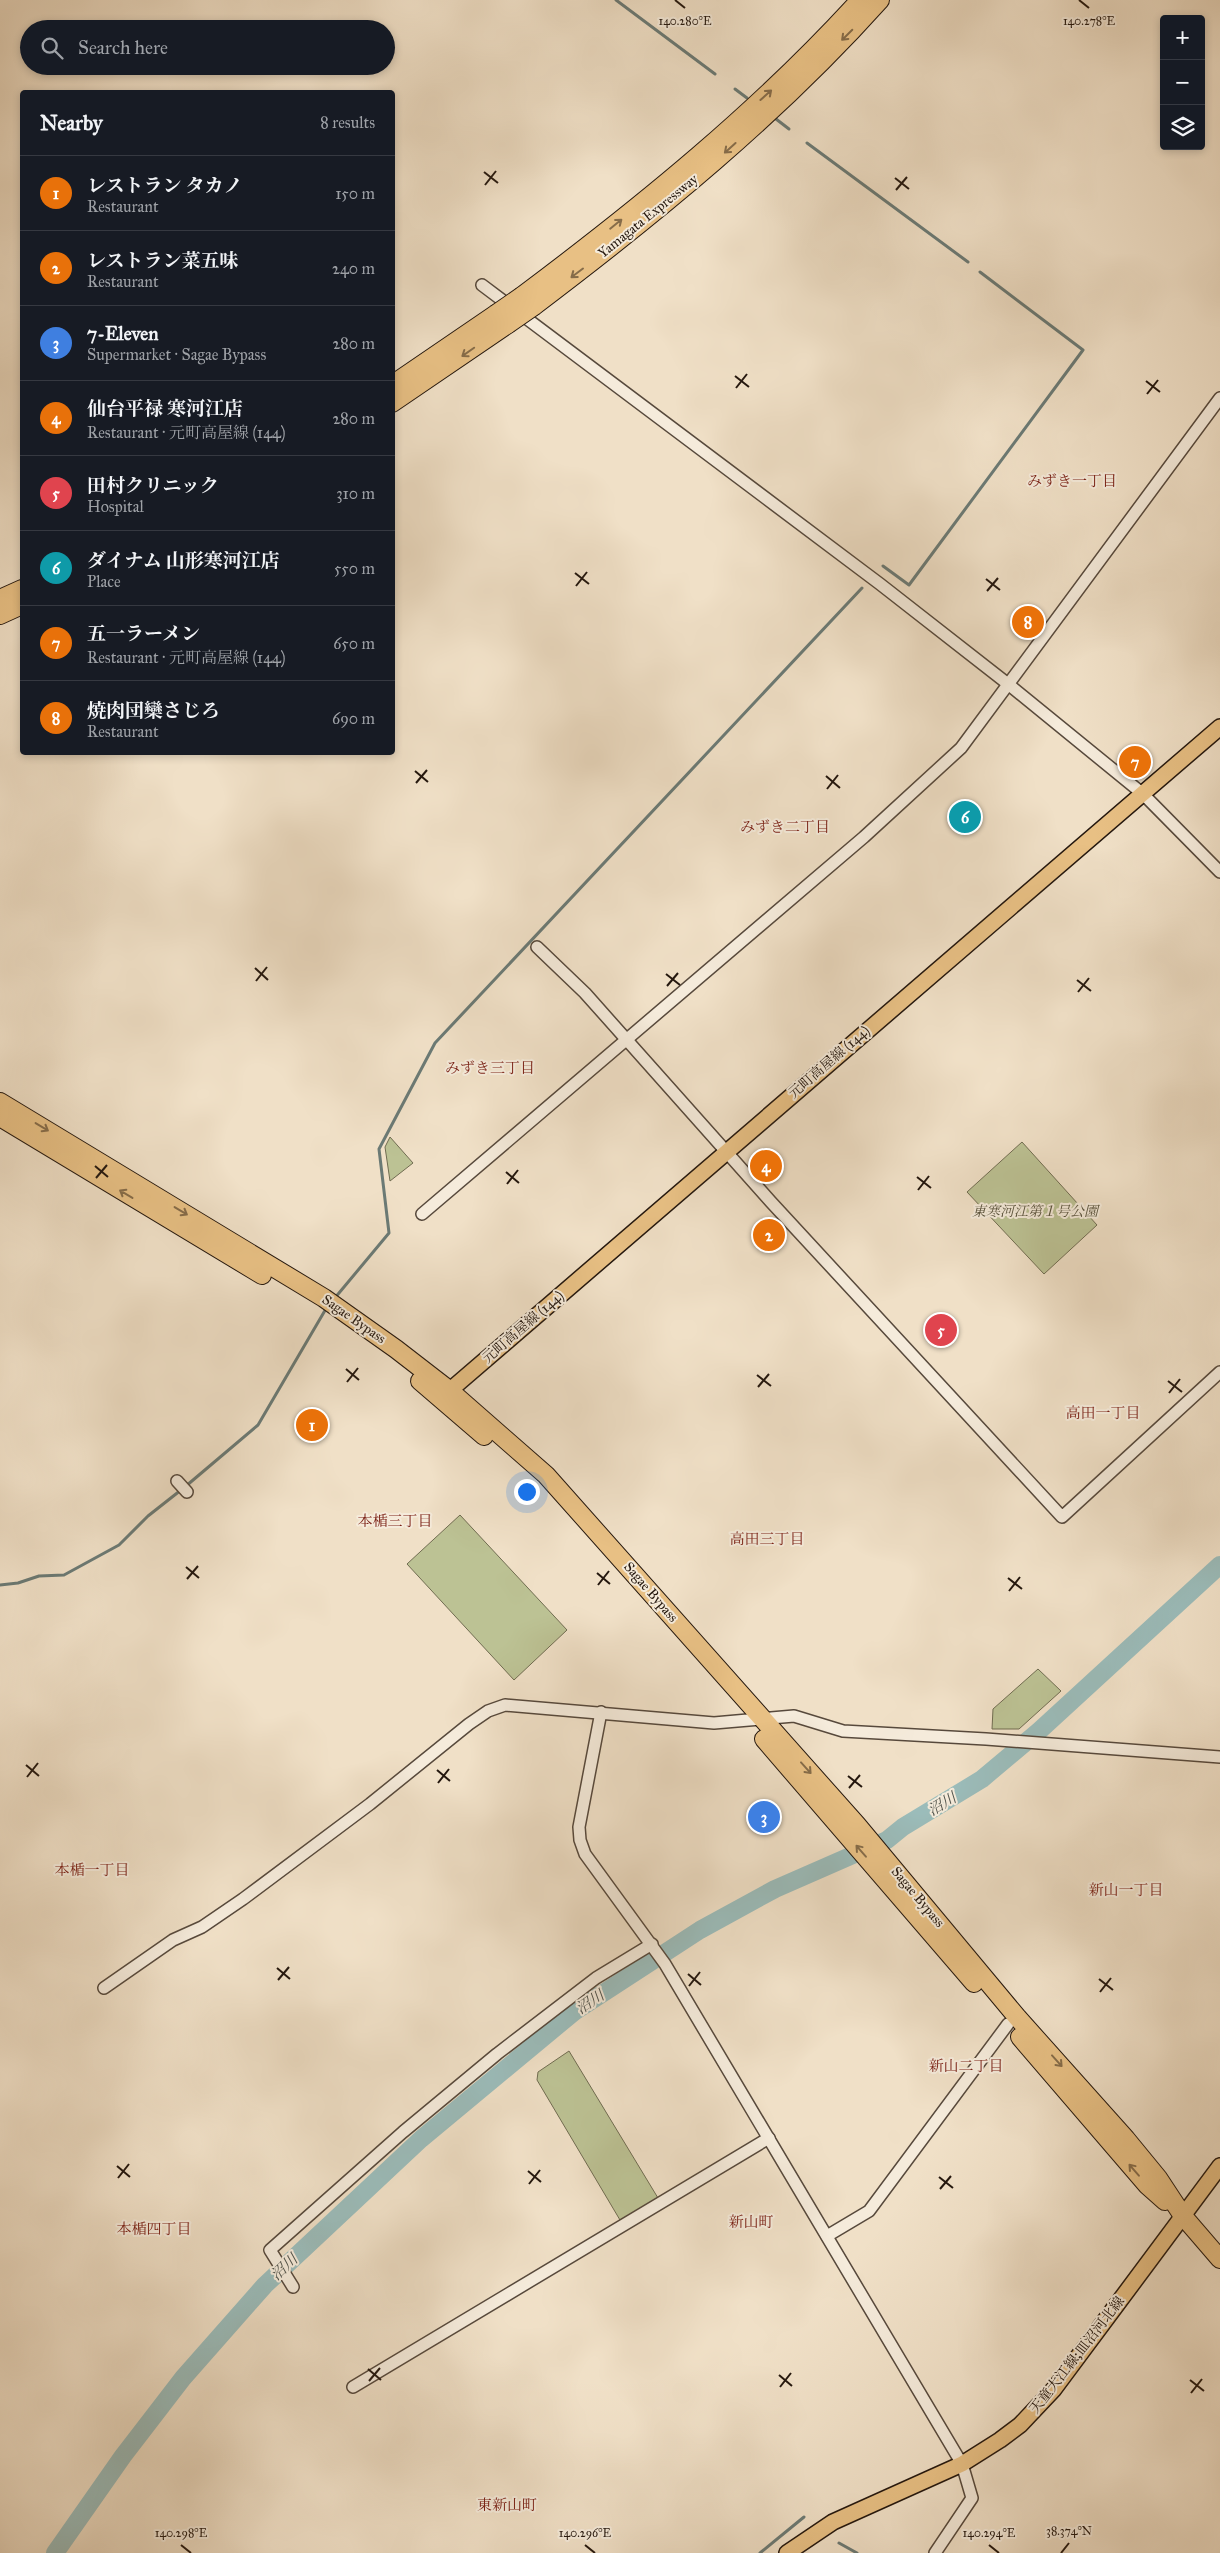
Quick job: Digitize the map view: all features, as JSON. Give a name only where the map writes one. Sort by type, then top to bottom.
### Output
[{"type":"highway","name":"Yamagata Expressway","points":[[528,301],[712,143],[776,85],[860,0]]},
{"type":"highway","name":"Yamagata Expressway","points":[[395,400],[502,319],[604,253],[730,148],[788,94],[880,0]]},
{"type":"highway","name":"Yamagata Expressway","points":[[395,383],[502,319]]},
{"type":"highway","points":[[0,599],[20,590]]},
{"type":"highway","points":[[0,615],[20,606]]},
{"type":"highway","name":"Sagae Bypass","points":[[0,1102],[327,1308]]},
{"type":"highway","name":"Sagae Bypass","points":[[0,1117],[396,1349],[445,1395],[546,1474],[755,1720],[1126,2138],[1158,2178],[1183,2216],[1220,2259]]},
{"type":"highway","name":"Sagae Bypass","points":[[885,1868],[1008,2024],[1147,2184],[1183,2216]]},
{"type":"main road","name":"元町高屋線 (144)","points":[[445,1395],[1220,727]]},
{"type":"main road","name":"天童大江線;皿沼河北線","points":[[788,2553],[833,2522],[962,2464],[1000,2440],[1038,2407],[1220,2166]]},
{"type":"street","points":[[482,285],[880,584],[1008,684],[1142,794],[1220,872]]},
{"type":"street","points":[[422,1214],[864,837],[961,748],[1220,398]]},
{"type":"street","points":[[537,947],[585,993],[726,1152],[1062,1517],[1220,1372]]},
{"type":"street","points":[[177,1481],[187,1492]]},
{"type":"street","points":[[104,1988],[172,1940],[202,1927],[264,1884],[488,1711],[506,1705],[714,1723],[794,1716],[843,1731],[1220,1757]]},
{"type":"street","points":[[601,1712],[579,1827],[580,1840],[585,1854],[665,1964],[962,2464],[972,2498],[935,2553]]},
{"type":"street","points":[[293,2287],[270,2250],[450,2092],[596,1978],[652,1944]]},
{"type":"street","points":[[827,2236],[869,2211],[1008,2024]]},
{"type":"street","points":[[353,2387],[769,2138]]},
{"type":"green space","points":[[390,1137],[413,1163],[390,1181],[385,1147]]},
{"type":"green space","name":"東寒河江第１号公園","points":[[1022,1142],[1097,1225],[1044,1274],[967,1192]]},
{"type":"green space","points":[[460,1515],[567,1630],[514,1680],[407,1564]]},
{"type":"green space","points":[[1038,1669],[1061,1691],[1019,1729],[992,1729],[993,1709]]},
{"type":"green space","points":[[569,2051],[658,2198],[620,2220],[537,2080],[538,2072]]},
{"type":"waterway","points":[[616,0],[715,74]]},
{"type":"waterway","points":[[735,89],[747,98]]},
{"type":"waterway","points":[[776,119],[789,129]]},
{"type":"waterway","points":[[807,143],[968,262]]},
{"type":"waterway","points":[[883,566],[909,585],[1083,350],[980,272]]},
{"type":"waterway","points":[[334,1299],[389,1233],[379,1149],[435,1043],[862,588]]},
{"type":"waterway","points":[[186,1486],[258,1425],[327,1307]]},
{"type":"waterway","points":[[0,1585],[18,1583],[39,1576],[64,1575],[119,1545],[148,1516],[181,1490]]},
{"type":"waterway","name":"沼川","points":[[55,2553],[123,2456],[183,2378],[265,2285],[421,2139],[574,2012],[700,1930],[775,1889],[887,1840],[903,1827],[982,1779],[1039,1731],[1220,1565]]},
{"type":"waterway","points":[[760,2553],[804,2517]]},
{"type":"waterway","points":[[839,2543],[857,2553]]},
{"type":"place","name":"焼肉団欒さじろ","points":[[1028,622]]},
{"type":"place","name":"五一ラーメン","points":[[1135,762]]},
{"type":"place","name":"ダイナム 山形寒河江店","points":[[965,817]]},
{"type":"place","name":"仙台平禄 寒河江店","points":[[766,1166]]},
{"type":"place","name":"レストラン菜五味","points":[[769,1235]]},
{"type":"place","name":"田村クリニック","points":[[941,1330]]},
{"type":"place","name":"レストラン タカノ","points":[[312,1425]]},
{"type":"place","name":"7-Eleven","points":[[764,1817]]},
{"type":"district","name":"みずき一丁目","points":[[1072,481]]},
{"type":"district","name":"みずき二丁目","points":[[785,827]]},
{"type":"district","name":"みずき三丁目","points":[[490,1068]]},
{"type":"district","name":"高田一丁目","points":[[1103,1413]]},
{"type":"district","name":"本楯三丁目","points":[[395,1521]]},
{"type":"district","name":"高田三丁目","points":[[767,1539]]},
{"type":"district","name":"本楯一丁目","points":[[92,1870]]},
{"type":"district","name":"新山一丁目","points":[[1126,1890]]},
{"type":"district","name":"新山二丁目","points":[[966,2066]]},
{"type":"district","name":"新山町","points":[[751,2222]]},
{"type":"district","name":"本楯四丁目","points":[[154,2229]]},
{"type":"district","name":"東新山町","points":[[507,2505]]}]
